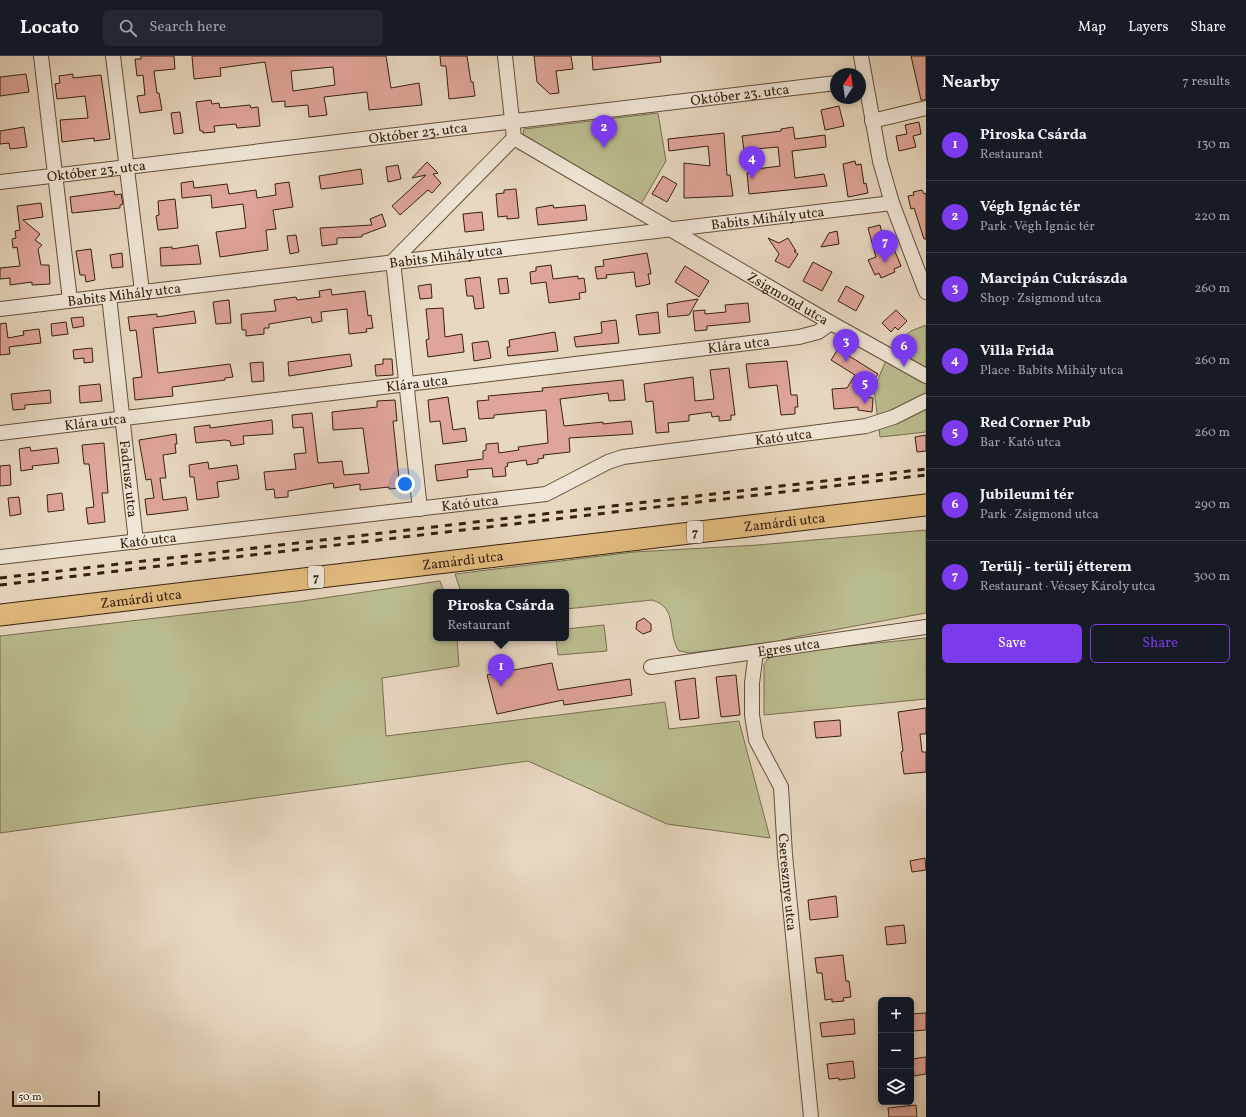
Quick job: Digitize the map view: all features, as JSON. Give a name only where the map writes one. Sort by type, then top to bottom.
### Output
[{"type":"main road","name":"Zamárdi utca","points":[[0,614],[926,505]]},
{"type":"street","points":[[41,56],[70,300]]},
{"type":"street","points":[[113,56],[128,167],[142,291]]},
{"type":"street","points":[[420,509],[392,262],[514,138],[505,56]]},
{"type":"street","points":[[861,56],[862,68]]},
{"type":"street","name":"Október 23. utca","points":[[0,182],[830,84]]},
{"type":"street","points":[[866,96],[880,161],[892,203],[926,292]]},
{"type":"street","points":[[872,121],[926,108]]},
{"type":"street","name":"Zsigmond utca","points":[[514,138],[831,323],[926,376]]},
{"type":"street","name":"Babits Mihály utca","points":[[0,309],[892,203]]},
{"type":"street","points":[[419,236],[426,258]]},
{"type":"street","name":"Fadrusz utca","points":[[109,296],[136,542]]},
{"type":"street","name":"Klára utca","points":[[0,433],[405,386],[799,337],[818,332],[831,323]]},
{"type":"street","name":"Kató utca","points":[[0,557],[546,494],[608,462],[623,457],[650,452],[866,426],[894,417],[926,401]]},
{"type":"street","name":"Egres utca","points":[[651,667],[926,627]]},
{"type":"street","name":"Cseresznye utca","points":[[756,652],[752,683],[752,715],[756,740],[781,787],[785,855],[811,1117]]},
{"type":"green space","points":[[658,113],[666,161],[640,206],[523,135],[524,129]]},
{"type":"green space","points":[[926,325],[926,432],[880,437],[874,389],[892,346],[911,331]]},
{"type":"green space","points":[[926,530],[926,613],[779,641],[690,653],[679,651],[675,644],[671,621],[666,609],[652,600],[569,609],[569,589],[460,589],[455,574],[634,552],[758,545]]},
{"type":"green space","points":[[440,581],[443,589],[433,589],[433,641],[457,641],[459,666],[382,678],[386,736],[665,702],[669,729],[739,721],[770,838],[667,824],[528,761],[0,833],[0,636],[296,602]]},
{"type":"green space","points":[[604,625],[607,651],[558,655],[556,641],[569,641],[569,629]]},
{"type":"green space","points":[[926,638],[926,699],[764,715],[764,664],[772,654]]},
{"type":"building","points":[[141,56],[174,56],[175,69],[154,71],[157,93],[159,93],[162,110],[140,113],[137,96],[145,95],[143,75],[137,76],[135,59],[141,59]]},
{"type":"building","points":[[192,56],[386,56],[391,88],[419,83],[422,105],[369,110],[367,92],[324,97],[327,115],[309,117],[308,105],[285,107],[285,101],[272,102],[265,62],[220,68],[221,76],[194,79]],"holes":[[[333,67],[335,85],[293,91],[291,71]]]},
{"type":"building","points":[[440,56],[467,56],[475,96],[449,99],[446,66],[441,66]]},
{"type":"building","points":[[534,56],[571,56],[573,69],[556,71],[559,93],[550,94],[537,82]]},
{"type":"building","points":[[592,56],[660,56],[661,62],[593,70]]},
{"type":"building","points":[[911,56],[926,56],[926,100],[921,100]]},
{"type":"building","points":[[26,74],[29,92],[0,96],[0,77]]},
{"type":"building","points":[[73,74],[73,78],[101,75],[110,139],[94,141],[94,138],[62,142],[60,120],[88,118],[85,96],[57,99],[55,84],[60,83],[59,76]]},
{"type":"building","points":[[211,100],[212,104],[219,103],[220,108],[250,105],[251,108],[258,107],[260,126],[237,128],[236,124],[214,126],[215,132],[203,133],[203,131],[200,131],[196,102]]},
{"type":"building","points":[[839,106],[844,126],[825,130],[821,110]]},
{"type":"building","points":[[180,112],[183,133],[174,134],[171,113]]},
{"type":"building","points":[[919,122],[921,134],[913,136],[916,147],[899,151],[896,136],[907,134],[905,125]]},
{"type":"building","points":[[24,127],[27,147],[10,149],[9,143],[0,144],[0,131]]},
{"type":"building","points":[[793,127],[795,139],[825,135],[826,147],[792,151],[795,178],[824,174],[827,186],[749,194],[747,173],[749,173],[749,170],[780,166],[778,147],[744,150],[742,136],[781,131],[781,129]]},
{"type":"building","points":[[724,133],[727,175],[730,175],[733,196],[684,198],[684,163],[710,166],[708,146],[669,151],[668,139]]},
{"type":"building","points":[[855,161],[856,165],[861,164],[864,184],[866,183],[868,193],[848,197],[843,164]]},
{"type":"building","points":[[427,162],[438,173],[433,174],[441,183],[432,193],[428,190],[400,215],[392,206],[426,175],[412,178]]},
{"type":"building","points":[[398,165],[401,179],[388,182],[386,167]]},
{"type":"building","points":[[361,169],[363,184],[321,189],[319,176]]},
{"type":"building","points":[[663,176],[677,184],[667,202],[652,194]]},
{"type":"building","points":[[193,181],[194,188],[227,184],[229,194],[256,190],[257,198],[276,195],[275,184],[289,182],[293,207],[273,210],[276,229],[266,230],[268,250],[220,257],[216,232],[246,228],[243,204],[212,208],[211,195],[182,198],[181,183]]},
{"type":"building","points":[[516,189],[519,218],[507,219],[507,216],[498,217],[496,194],[504,193],[504,190]]},
{"type":"building","points":[[922,190],[924,194],[926,193],[926,239],[924,239],[914,208],[911,209],[908,196],[914,195],[913,192]]},
{"type":"building","points":[[114,191],[115,195],[121,194],[123,204],[120,205],[120,208],[72,213],[70,197]]},
{"type":"building","points":[[175,199],[178,228],[158,230],[156,216],[159,215],[158,201]]},
{"type":"building","points":[[41,203],[43,217],[23,220],[40,234],[35,240],[42,245],[38,249],[41,265],[49,265],[50,284],[32,285],[32,282],[10,285],[10,278],[0,279],[0,268],[20,266],[17,247],[13,248],[12,239],[16,238],[15,231],[20,230],[17,206]]},
{"type":"building","points":[[553,205],[554,208],[585,205],[587,220],[538,225],[536,208]]},
{"type":"building","points":[[482,212],[484,230],[465,232],[463,214]]},
{"type":"building","points":[[382,214],[386,226],[362,235],[362,237],[337,238],[337,244],[322,246],[320,228],[372,225],[370,219]]},
{"type":"building","points":[[880,225],[887,253],[894,249],[901,266],[894,269],[895,272],[881,278],[879,273],[875,275],[868,260],[876,257],[868,228]]},
{"type":"building","points":[[837,231],[839,244],[821,247],[829,233]]},
{"type":"building","points":[[296,235],[299,252],[290,254],[287,236]]},
{"type":"building","points":[[768,238],[779,243],[788,238],[796,251],[794,251],[798,254],[789,268],[775,261],[779,254]]},
{"type":"building","points":[[198,245],[201,264],[161,266],[160,248],[172,247],[172,249]]},
{"type":"building","points":[[91,249],[95,280],[86,282],[85,275],[80,275],[76,251]]},
{"type":"building","points":[[122,253],[123,267],[112,268],[110,255]]},
{"type":"building","points":[[647,253],[651,274],[648,274],[650,284],[636,287],[634,272],[606,275],[607,278],[597,279],[595,267],[604,266],[603,260]]},
{"type":"building","points":[[813,262],[832,272],[822,291],[803,281]]},
{"type":"building","points":[[551,265],[553,279],[578,276],[578,279],[584,278],[586,292],[579,293],[580,299],[549,303],[546,282],[531,284],[530,272],[536,271],[536,267]]},
{"type":"building","points":[[685,266],[709,281],[699,297],[675,282]]},
{"type":"building","points":[[480,277],[484,308],[475,309],[473,296],[467,296],[465,279]]},
{"type":"building","points":[[507,278],[509,293],[500,294],[498,279]]},
{"type":"building","points":[[431,284],[432,298],[420,299],[418,286]]},
{"type":"building","points":[[846,286],[864,296],[856,311],[838,301]]},
{"type":"building","points":[[331,289],[332,295],[365,291],[368,316],[371,315],[373,328],[366,329],[367,332],[349,334],[347,309],[321,312],[322,321],[312,323],[311,317],[269,324],[269,328],[264,328],[264,334],[246,336],[246,330],[242,330],[241,314],[276,311],[274,300],[296,297],[297,300],[320,297],[319,291]]},
{"type":"building","points":[[698,299],[689,315],[668,317],[667,304]]},
{"type":"building","points":[[229,300],[231,323],[216,324],[213,302]]},
{"type":"building","points":[[748,303],[750,322],[707,326],[707,330],[695,331],[693,311],[705,310],[705,314],[726,312],[725,305]]},
{"type":"building","points":[[443,308],[445,337],[462,334],[464,352],[428,357],[426,340],[429,339],[426,309]]},
{"type":"building","points":[[896,310],[907,321],[898,330],[895,327],[891,332],[882,323]]},
{"type":"building","points":[[194,311],[196,323],[153,328],[158,373],[230,364],[233,377],[225,378],[225,380],[172,387],[173,396],[135,400],[133,378],[142,377],[136,330],[130,331],[128,317],[157,314],[157,317]]},
{"type":"building","points":[[658,312],[660,333],[639,335],[636,315]]},
{"type":"building","points":[[83,317],[84,326],[73,328],[71,318]]},
{"type":"building","points":[[616,320],[619,343],[576,347],[574,337],[602,333],[601,322]]},
{"type":"building","points":[[66,322],[68,334],[52,336],[51,324]]},
{"type":"building","points":[[6,323],[8,338],[24,335],[23,331],[39,329],[41,343],[9,347],[10,354],[0,355],[0,324]]},
{"type":"building","points":[[555,332],[558,351],[508,356],[507,347],[510,347],[509,340]]},
{"type":"building","points":[[488,341],[491,358],[474,361],[472,343]]},
{"type":"building","points":[[92,348],[93,362],[84,363],[84,358],[74,359],[73,350]]},
{"type":"building","points":[[838,349],[878,374],[863,397],[873,398],[872,412],[858,410],[858,407],[834,409],[832,389],[847,388],[855,375],[831,360]]},
{"type":"building","points":[[350,354],[352,366],[289,376],[288,362]]},
{"type":"building","points":[[383,359],[392,359],[393,375],[376,376],[375,365],[383,364]]},
{"type":"building","points":[[787,361],[791,395],[797,395],[798,407],[795,407],[795,414],[781,415],[777,385],[749,388],[746,364]]},
{"type":"building","points":[[263,362],[264,381],[252,382],[250,363]]},
{"type":"building","points":[[729,368],[735,415],[731,415],[731,420],[719,421],[719,416],[712,417],[711,412],[689,415],[689,421],[668,423],[669,432],[656,433],[653,401],[646,402],[644,384],[693,377],[695,401],[714,399],[710,370]]},
{"type":"building","points":[[623,380],[625,400],[609,401],[608,393],[560,399],[564,426],[631,421],[633,434],[569,438],[570,452],[543,455],[544,458],[538,459],[538,463],[527,465],[526,460],[507,463],[508,466],[505,467],[506,476],[493,477],[492,468],[467,470],[468,477],[437,481],[435,465],[483,459],[483,451],[486,450],[486,444],[498,443],[499,453],[519,450],[518,447],[548,443],[546,410],[494,415],[494,418],[479,419],[477,401],[489,400],[488,396],[543,391],[542,388]]},
{"type":"building","points":[[100,384],[102,401],[80,403],[79,386]]},
{"type":"building","points":[[50,390],[51,403],[25,405],[25,409],[13,410],[11,394]]},
{"type":"building","points":[[448,397],[453,430],[465,428],[467,441],[443,444],[440,421],[430,422],[428,400]]},
{"type":"building","points":[[395,400],[397,421],[393,421],[400,488],[389,489],[389,487],[360,490],[360,484],[334,488],[333,483],[288,491],[288,497],[275,498],[274,489],[266,490],[264,472],[296,469],[294,454],[306,453],[303,427],[293,428],[292,415],[312,413],[318,463],[342,461],[344,475],[369,473],[363,428],[333,430],[332,412],[377,407],[377,401]]},
{"type":"building","points":[[272,420],[273,434],[243,436],[244,444],[231,446],[230,441],[225,440],[196,443],[194,427],[210,425],[210,428]]},
{"type":"building","points":[[176,434],[176,453],[163,455],[166,478],[160,478],[163,500],[186,497],[188,510],[147,515],[145,499],[154,498],[151,479],[146,480],[139,440]]},
{"type":"building","points":[[926,435],[926,451],[917,452],[915,437]]},
{"type":"building","points":[[104,443],[108,493],[102,493],[105,522],[88,524],[86,508],[94,507],[89,464],[84,464],[82,445]]},
{"type":"building","points":[[30,447],[31,451],[57,448],[59,463],[32,466],[33,469],[21,471],[19,449]]},
{"type":"building","points":[[208,462],[209,469],[237,465],[239,479],[217,482],[219,497],[197,500],[194,477],[190,477],[189,465]]},
{"type":"building","points":[[10,465],[11,485],[0,486],[0,466]]},
{"type":"building","points":[[62,493],[64,510],[48,512],[47,495]]},
{"type":"building","points":[[19,497],[21,514],[10,516],[8,498]]},
{"type":"building","points":[[644,618],[651,624],[651,631],[643,634],[636,629],[637,622]]},
{"type":"building","points":[[552,663],[558,690],[630,679],[632,695],[564,705],[563,700],[497,714],[487,675]]},
{"type":"building","points":[[736,675],[740,715],[721,717],[716,677]]},
{"type":"building","points":[[695,678],[699,718],[680,720],[675,681]]},
{"type":"building","points":[[926,708],[926,734],[920,734],[922,752],[926,752],[926,772],[904,774],[901,752],[903,751],[898,712]]},
{"type":"building","points":[[840,720],[841,736],[816,738],[814,722]]},
{"type":"building","points":[[925,858],[926,870],[912,872],[910,861]]},
{"type":"building","points":[[836,896],[838,917],[810,920],[808,900]]},
{"type":"building","points":[[904,925],[906,943],[887,945],[885,927]]},
{"type":"building","points":[[843,955],[846,981],[849,981],[851,997],[843,998],[844,1001],[832,1002],[832,999],[825,1000],[822,973],[817,973],[815,958]]},
{"type":"building","points":[[926,1013],[926,1030],[914,1031],[914,1014]]},
{"type":"building","points":[[854,1019],[855,1034],[822,1037],[820,1023]]},
{"type":"building","points":[[926,1057],[926,1074],[914,1076],[914,1059]]},
{"type":"building","points":[[853,1061],[855,1078],[839,1080],[839,1078],[829,1079],[827,1064]]},
{"type":"building","points":[[916,1105],[917,1117],[889,1117],[888,1108]]},
{"type":"railway","points":[[0,578],[926,469]]},
{"type":"railway","points":[[0,585],[926,475]]},
{"type":"place","name":"Végh Ignác tér","points":[[604,148]]},
{"type":"place","name":"Villa Frida","points":[[752,179]]},
{"type":"place","name":"Terülj - terülj étterem","points":[[885,263]]},
{"type":"place","name":"Marcipán Cukrászda","points":[[846,362]]},
{"type":"place","name":"Jubileumi tér","points":[[904,367]]},
{"type":"place","name":"Red Corner Pub","points":[[865,404]]},
{"type":"place","name":"Piroska Csárda","points":[[501,687]]}]
